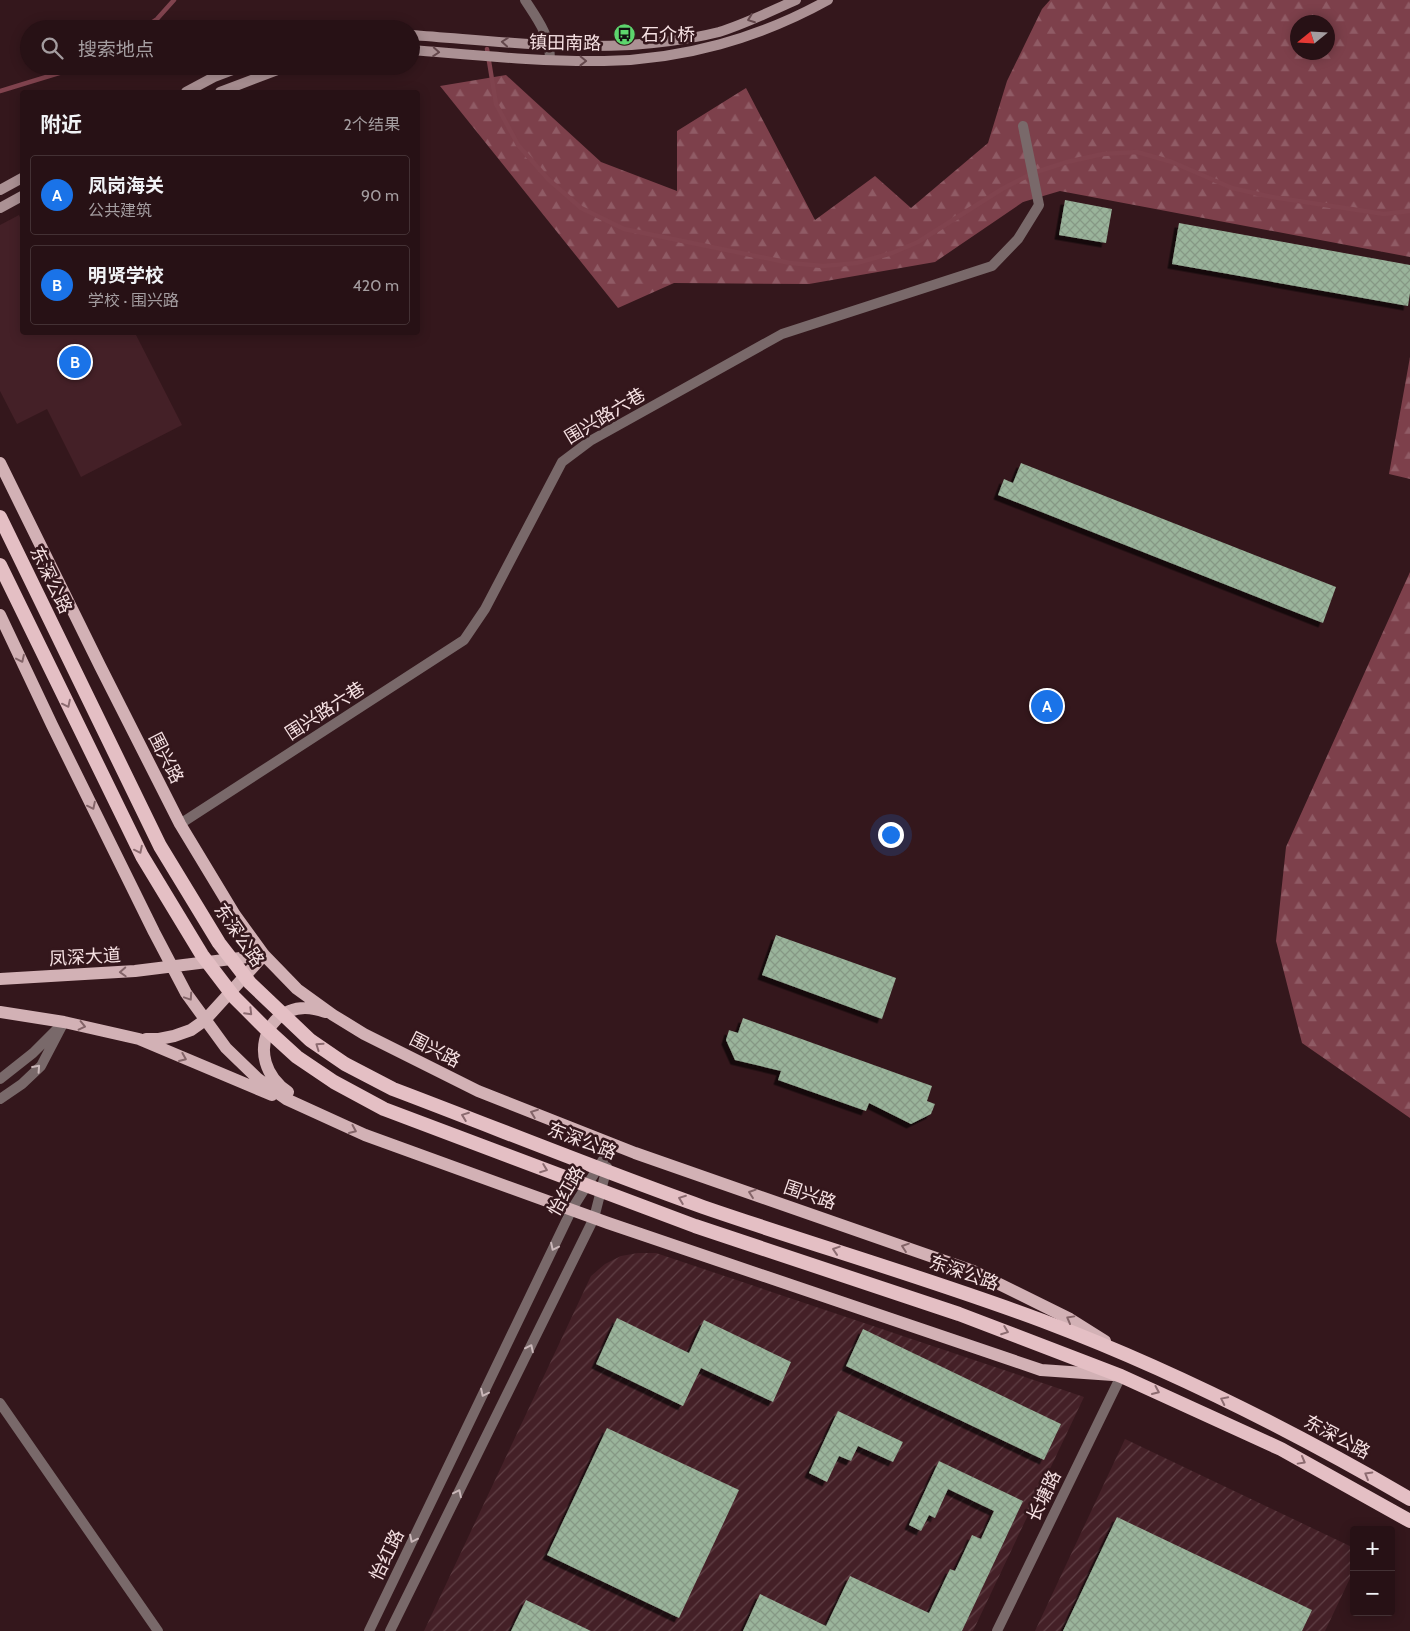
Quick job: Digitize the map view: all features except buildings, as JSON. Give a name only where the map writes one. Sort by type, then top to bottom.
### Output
[{"type":"highway","name":"东深公路","points":[[0,517],[160,846],[219,943],[250,983],[310,1040],[345,1064],[393,1089],[702,1206],[966,1293],[1046,1322],[1126,1355],[1252,1414],[1331,1454],[1410,1499]]},
{"type":"highway","points":[[0,565],[142,856],[179,919],[202,956],[234,997],[297,1057],[334,1082],[384,1109],[695,1226],[959,1314],[1121,1376],[1281,1449],[1410,1521]]},
{"type":"main road","name":"镇田南路","points":[[420,36],[603,47],[644,44],[718,32],[796,0]]},
{"type":"main road","name":"镇田南路","points":[[420,51],[550,60],[605,61],[645,58],[684,53],[722,45],[804,14],[828,0]]},
{"type":"main road","points":[[190,90],[221,75]]},
{"type":"main road","points":[[225,90],[264,75]]},
{"type":"main road","points":[[0,190],[20,179]]},
{"type":"main road","points":[[0,208],[20,197]]},
{"type":"main road","name":"围兴路","points":[[0,463],[180,824],[235,915],[264,955],[297,989],[333,1016],[364,1034],[478,1092],[613,1144],[973,1271],[1070,1319],[1126,1355]]},
{"type":"main road","points":[[0,615],[52,725],[186,993],[226,1048],[257,1078],[286,1099],[365,1135],[594,1218],[1041,1370],[1121,1376]]},
{"type":"main road","points":[[138,1039],[159,1040],[191,1030],[205,1020],[264,955]]},
{"type":"main road","name":"凤深大道","points":[[0,979],[135,971],[264,955]]},
{"type":"main road","points":[[323,1116],[282,1088],[264,1062],[263,1048],[266,1032],[275,1020],[288,1011],[304,1008],[319,1010],[333,1016]]},
{"type":"main road","points":[[0,1012],[64,1022],[138,1039],[323,1116]]},
{"type":"street","points":[[525,0],[542,27],[550,45],[550,60]]},
{"type":"street","name":"围兴路六巷","points":[[180,824],[464,640],[485,609],[562,462],[590,441],[782,334],[992,266],[1018,239],[1039,205],[1023,126]]},
{"type":"street","points":[[0,1079],[33,1052],[64,1022]]},
{"type":"street","points":[[0,1099],[22,1084],[41,1066],[64,1022]]},
{"type":"street","name":"怡红路","points":[[368,1631],[572,1210],[613,1144]]},
{"type":"street","name":"怡红路","points":[[390,1631],[594,1218],[613,1144]]},
{"type":"street","name":"长塘路","points":[[997,1631],[1121,1376]]},
{"type":"street","points":[[0,1403],[158,1631]]},
{"type":"shaded area","points":[[19,215],[20,335],[136,335],[182,425],[81,477],[47,409],[17,424],[0,391],[0,225]]},
{"type":"shaded area","points":[[638,1253],[656,1253],[1084,1397],[973,1631],[424,1631],[591,1276],[605,1264],[621,1256]]},
{"type":"shaded area","points":[[1125,1439],[1350,1546],[1350,1578],[1325,1631],[1035,1631]]},
{"type":"green space","points":[[1050,0],[1410,0],[1410,257],[1060,191],[1023,202],[935,262],[809,284],[674,283],[618,308],[440,86],[506,75],[601,162],[677,191],[677,131],[746,88],[815,220],[875,176],[911,208],[988,143],[1007,81],[1042,9]]},
{"type":"green space","points":[[1410,357],[1410,479],[1389,474]]},
{"type":"green space","points":[[1410,572],[1410,1118],[1302,1043],[1276,941],[1286,847]]},
{"type":"waterway","points":[[156,20],[174,0]]},
{"type":"waterway","points":[[487,49],[496,104],[518,145],[548,179],[581,208],[624,229],[790,263],[823,266],[857,263],[892,253],[918,242],[1002,189],[1033,173],[1067,162],[1103,154],[1137,152],[1172,162],[1232,188],[1272,197],[1384,214],[1410,211]]},
{"type":"waterway","points":[[0,91],[52,75]]},
{"type":"place","name":"石介桥","points":[[625,35]]},
{"type":"place","name":"明贤学校","points":[[75,362]]},
{"type":"place","name":"凤岗海关","points":[[1047,706]]}]
